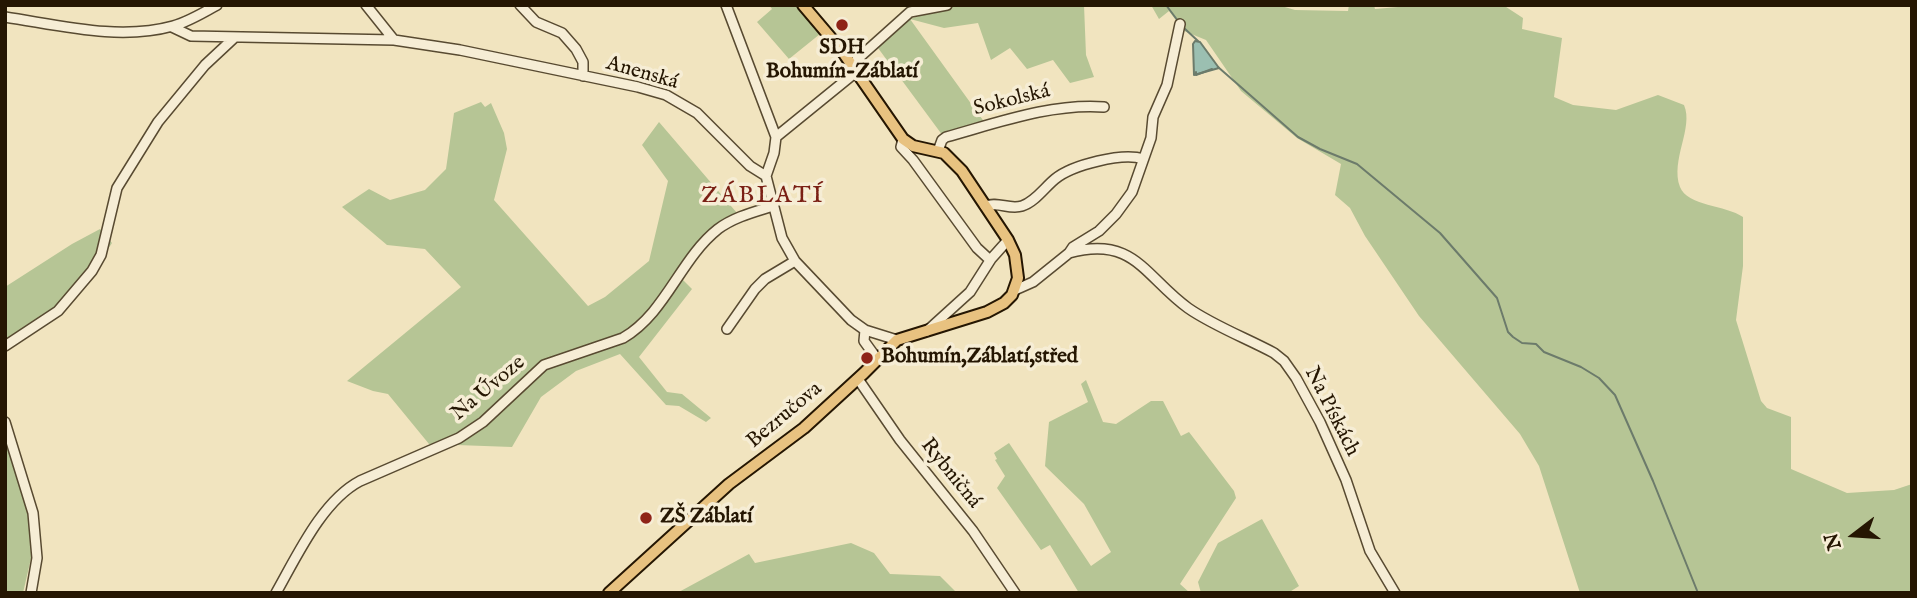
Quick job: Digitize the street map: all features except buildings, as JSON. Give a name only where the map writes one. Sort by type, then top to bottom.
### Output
[{"type":"main road","points":[[803,5],[854,68],[903,139],[913,146],[948,155],[958,166],[1008,240],[1018,267],[1015,290]]},
{"type":"main road","name":"Bezručova","points":[[609,593],[729,484],[786,443],[897,340],[987,312],[1004,303],[1015,290]]},
{"type":"street","points":[[5,17],[110,32],[173,27],[217,5]]},
{"type":"street","points":[[366,5],[394,40]]},
{"type":"street","points":[[520,5],[536,22],[562,33],[576,48],[583,62],[583,76]]},
{"type":"street","points":[[726,5],[776,137],[766,176],[785,244],[795,261],[843,314],[865,330],[897,340]]},
{"type":"street","points":[[776,137],[854,68],[910,12],[947,5]]},
{"type":"street","points":[[1015,290],[1033,282],[1073,247],[1099,231],[1132,192],[1151,138],[1153,117],[1167,85],[1180,24]]},
{"type":"street","name":"Anenská","points":[[173,27],[191,36],[394,40],[460,50],[638,88],[679,101],[697,113],[750,166],[766,176]]},
{"type":"street","points":[[5,346],[58,311],[92,271],[101,255],[117,188],[159,122],[205,65],[235,37]]},
{"type":"street","name":"Sokolská","points":[[938,151],[943,138],[959,133],[1049,110],[1080,105],[1104,107]]},
{"type":"street","points":[[903,139],[901,147],[907,156],[913,160],[977,248],[990,260]]},
{"type":"street","points":[[985,206],[993,203],[1021,207],[1058,176],[1073,169],[1124,156],[1133,155],[1143,159]]},
{"type":"street","name":"Na Úvoze","points":[[276,593],[321,517],[347,488],[459,438],[483,422],[544,365],[632,333],[648,319],[711,235],[729,222],[773,206]]},
{"type":"street","points":[[927,331],[970,292],[990,260],[1008,240]]},
{"type":"street","name":"Na Pískách","points":[[1069,253],[1084,249],[1116,251],[1140,263],[1188,308],[1274,353],[1284,361],[1320,422],[1346,480],[1370,551],[1395,593]]},
{"type":"street","points":[[727,329],[765,279],[795,261]]},
{"type":"street","points":[[865,330],[864,341],[877,359]]},
{"type":"street","name":"Rybničná","points":[[858,379],[900,440],[973,530],[1015,593]]},
{"type":"street","points":[[5,422],[33,513],[37,558],[31,593]]},
{"type":"green space","points":[[769,5],[796,5],[820,34],[789,59],[757,22],[772,9]]},
{"type":"green space","points":[[957,5],[1084,5],[1086,55],[1094,77],[1070,83],[1053,60],[1027,69],[1010,48],[991,60],[978,23],[944,28],[910,19],[985,123],[943,136],[878,48],[909,19]]},
{"type":"green space","points":[[1151,5],[1278,5],[1295,10],[1348,11],[1349,5],[1374,5],[1375,9],[1421,5],[1503,5],[1523,18],[1522,29],[1562,38],[1554,97],[1573,105],[1616,110],[1658,95],[1684,105],[1686,124],[1678,166],[1680,187],[1690,198],[1743,217],[1743,266],[1736,320],[1761,401],[1767,408],[1791,417],[1791,469],[1847,493],[1894,490],[1912,484],[1912,593],[1580,593],[1539,466],[1520,434],[1419,316],[1365,236],[1350,208],[1335,195],[1341,164],[1297,138],[1241,91],[1206,40],[1184,31],[1169,11],[1159,19]]},
{"type":"green space","points":[[481,102],[485,107],[491,103],[504,133],[507,149],[494,200],[588,306],[605,297],[649,261],[668,181],[642,145],[659,122],[737,213],[710,231],[676,273],[692,289],[639,357],[667,392],[682,394],[711,418],[706,422],[679,406],[666,405],[620,354],[576,371],[541,397],[512,447],[429,444],[388,394],[347,381],[461,287],[425,249],[387,245],[342,207],[369,189],[390,200],[425,190],[446,169],[454,113]]},
{"type":"green space","points":[[100,229],[112,243],[89,277],[54,317],[5,351],[5,287]]},
{"type":"green space","points":[[1086,380],[1103,422],[1116,424],[1151,401],[1163,401],[1181,436],[1189,432],[1234,491],[1236,498],[1180,584],[1190,593],[1079,593],[1050,545],[1041,550],[997,488],[1005,476],[995,460],[997,459],[994,453],[1009,443],[1091,566],[1111,552],[1084,504],[1045,466],[1049,422],[1088,402],[1081,384]]},
{"type":"green space","points":[[5,436],[32,516],[32,554],[23,593],[5,593]]},
{"type":"green space","points":[[1262,519],[1299,586],[1288,593],[1201,593],[1198,582],[1218,543]]},
{"type":"green space","points":[[851,543],[874,553],[890,574],[940,576],[957,593],[677,593],[749,554],[755,563]]},
{"type":"shaded area","points":[[1195,41],[1200,42],[1219,68],[1194,75]]},
{"type":"waterway","points":[[1166,5],[1178,21]]},
{"type":"waterway","points":[[1184,28],[1198,41]]},
{"type":"waterway","points":[[1218,67],[1298,137],[1357,164],[1440,233],[1497,298],[1508,332],[1513,337],[1522,343],[1536,344],[1544,352],[1581,367],[1599,378],[1615,395],[1698,593]]},
{"type":"waterway","points":[[1196,72],[1196,75],[1212,69]]},
{"type":"place","name":"SDH Bohumín-Záblatí","points":[[842,25]]},
{"type":"place","name":"Bohumín,Záblatí,střed","points":[[867,358]]},
{"type":"place","name":"ZŠ Záblatí","points":[[646,518]]},
{"type":"district","name":"ZÁBLATÍ","points":[[763,197]]}]
